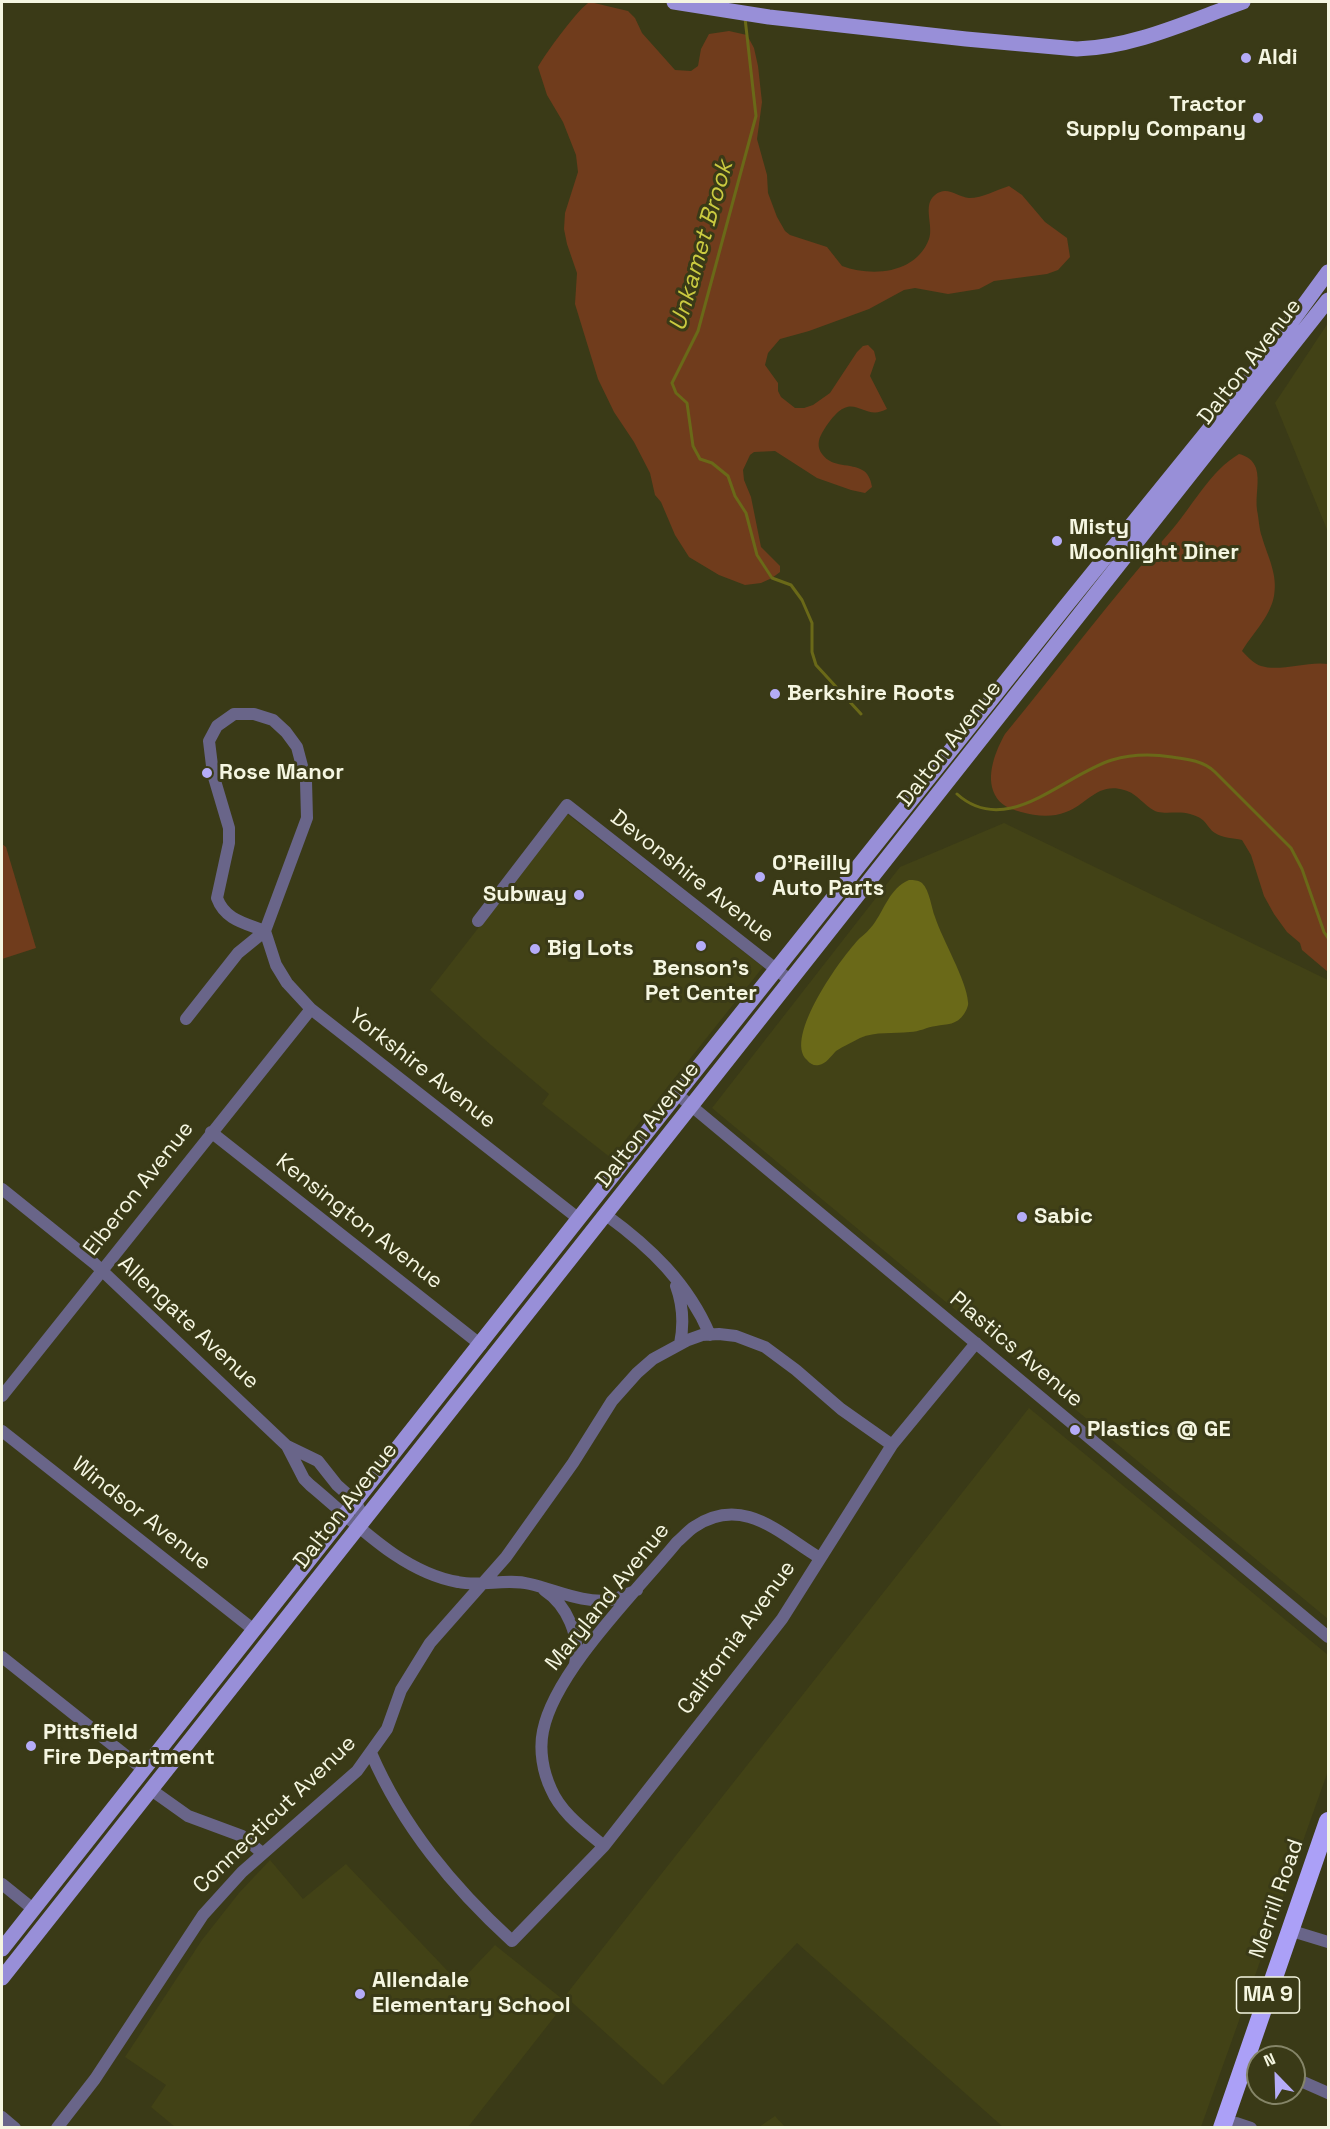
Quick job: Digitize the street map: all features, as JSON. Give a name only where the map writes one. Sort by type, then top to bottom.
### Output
[{"type":"highway","name":"Merrill Road","points":[[1257,2045],[1329,1821]]},
{"type":"highway","name":"Merrill Road","points":[[1222,2127],[1246,2075]]},
{"type":"main road","points":[[674,2],[752,14],[966,39],[1077,49],[1135,40],[1243,2]]},
{"type":"main road","name":"Dalton Avenue","points":[[1270,364],[1329,272]]},
{"type":"main road","name":"Dalton Avenue","points":[[2,1978],[791,981],[1253,385],[1329,300]]},
{"type":"main road","name":"Dalton Avenue","points":[[2,1949],[1065,607],[1253,385]]},
{"type":"street","points":[[186,1019],[238,953],[265,931],[307,818],[306,781],[297,747],[273,720],[255,714],[234,714],[217,726],[209,741],[213,774],[229,828],[229,843],[217,898],[220,906],[232,919],[265,931]]},
{"type":"street","name":"Devonshire Avenue","points":[[478,921],[567,805],[791,981]]},
{"type":"street","name":"Yorkshire Avenue","points":[[265,931],[276,965],[287,983],[311,1009],[579,1219]]},
{"type":"street","name":"Elberon Avenue","points":[[2,1396],[311,1009]]},
{"type":"street","name":"Plastics Avenue","points":[[677,1094],[1329,1637]]},
{"type":"street","name":"Kensington Avenue","points":[[211,1132],[481,1345]]},
{"type":"street","name":"Allengate Avenue","points":[[2,1190],[101,1270],[287,1446],[318,1461],[337,1485],[356,1502]]},
{"type":"street","points":[[606,1215],[633,1234],[672,1274],[703,1319],[710,1335],[736,1336],[765,1347],[842,1409],[892,1445]]},
{"type":"street","points":[[672,1274],[681,1306],[680,1344]]},
{"type":"street","name":"Connecticut Avenue","points":[[57,2127],[95,2079],[202,1915],[242,1872],[357,1771],[371,1753],[387,1729],[401,1690],[430,1643],[506,1557],[541,1509],[612,1401],[653,1359],[680,1344],[702,1335],[710,1335]]},
{"type":"street","name":"California Avenue","points":[[371,1753],[381,1776],[417,1838],[447,1876],[512,1941],[604,1846],[782,1619],[892,1445],[976,1343]]},
{"type":"street","name":"Windsor Avenue","points":[[2,1431],[254,1630]]},
{"type":"street","name":"Allengate Avenue","points":[[287,1446],[304,1479],[400,1559],[428,1574],[462,1583],[511,1580],[591,1600],[611,1600],[637,1590]]},
{"type":"street","points":[[356,1502],[361,1514],[359,1526]]},
{"type":"street","name":"Maryland Avenue","points":[[604,1846],[574,1820],[552,1791],[544,1770],[541,1750],[542,1732],[550,1708],[584,1653],[677,1542],[694,1527],[726,1515],[742,1514],[765,1522],[820,1558]]},
{"type":"street","points":[[540,1587],[554,1598],[570,1623],[577,1653],[572,1670]]},
{"type":"street","points":[[2,1657],[144,1770]]},
{"type":"street","points":[[150,1790],[188,1816],[242,1836],[262,1853]]},
{"type":"street","points":[[2,1884],[33,1909]]},
{"type":"street","points":[[1292,1931],[1329,1942]]},
{"type":"street","points":[[1306,2083],[1329,2093]]},
{"type":"street","points":[[2,2117],[15,2127]]},
{"type":"street","points":[[1227,2127],[1236,2123],[1251,2127]]},
{"type":"shaded area","points":[[590,2],[628,11],[635,18],[642,33],[675,70],[691,71],[698,66],[701,49],[709,34],[729,31],[747,35],[754,48],[762,102],[757,139],[767,175],[768,193],[777,217],[790,235],[827,247],[842,266],[879,272],[904,266],[914,260],[923,251],[929,239],[931,199],[944,191],[974,198],[1009,186],[1022,195],[1045,222],[1067,238],[1070,257],[1058,270],[1047,274],[994,281],[979,289],[948,294],[915,288],[904,290],[869,309],[780,339],[768,353],[765,365],[778,383],[781,397],[795,408],[813,405],[830,393],[857,352],[863,346],[868,345],[874,351],[876,359],[870,376],[887,409],[870,412],[856,407],[841,409],[820,438],[819,449],[826,459],[836,464],[859,468],[867,474],[872,487],[865,493],[817,478],[775,451],[754,452],[750,455],[743,470],[744,480],[751,497],[761,547],[780,566],[780,572],[761,583],[745,585],[719,575],[689,557],[675,535],[661,502],[655,495],[650,473],[634,442],[614,412],[598,379],[575,304],[577,273],[564,229],[565,213],[578,172],[576,155],[563,122],[547,95],[538,67],[571,21]]},
{"type":"shaded area","points":[[1328,323],[1328,532],[1275,403]]},
{"type":"shaded area","points":[[1239,454],[1249,459],[1256,468],[1261,534],[1275,580],[1274,596],[1269,611],[1242,651],[1256,664],[1268,668],[1328,664],[1328,972],[1302,950],[1300,943],[1287,932],[1274,914],[1264,896],[1251,855],[1242,840],[1218,835],[1203,820],[1190,814],[1158,812],[1133,794],[1115,788],[1099,792],[1066,812],[1044,816],[1032,815],[1006,806],[997,798],[992,788],[993,763],[1005,734],[1210,480]]},
{"type":"shaded area","points":[[567,814],[763,967],[611,1158],[542,1104],[549,1094],[430,990]]},
{"type":"shaded area","points":[[1004,823],[1328,980],[1328,1619],[712,1108],[900,867]]},
{"type":"shaded area","points":[[2,844],[6,847],[36,948],[2,959]]},
{"type":"shaded area","points":[[909,880],[920,882],[927,890],[938,926],[967,993],[966,1011],[961,1018],[951,1023],[913,1032],[878,1034],[860,1038],[836,1051],[824,1063],[812,1064],[807,1060],[802,1049],[803,1034],[808,1016],[818,997],[841,962],[873,925],[892,894]]},
{"type":"shaded area","points":[[1029,1408],[1328,1655],[1328,1771],[1201,2127],[1003,2127],[797,1943],[663,2085],[565,1996]]},
{"type":"shaded area","name":"Allendale Elementary School","points":[[270,1860],[303,1899],[346,1864],[459,1983],[495,1945],[566,2002],[468,2127],[175,2127],[151,2107],[166,2085],[125,2057],[202,1940],[239,1893]]},
{"type":"shaded area","points":[[775,2116],[785,2127],[759,2127]]},
{"type":"waterway","name":"Unkamet Brook","points":[[745,18],[756,116],[698,331],[672,383],[676,393],[687,403],[693,446],[700,459],[712,463],[728,476],[735,496],[746,513],[757,555],[772,578],[791,585],[802,600],[812,623],[812,652],[816,665],[861,714]]},
{"type":"waterway","name":"Unkamet Brook","points":[[957,794],[976,806],[995,810],[1015,807],[1035,800],[1093,768],[1120,758],[1157,755],[1201,763],[1211,768],[1291,848],[1302,869],[1328,938]]},
{"type":"place","name":"Aldi","points":[[1246,58]]},
{"type":"place","name":"Tractor Supply Company","points":[[1258,118]]},
{"type":"place","name":"Misty Moonlight Diner","points":[[1057,541]]},
{"type":"place","name":"Berkshire Roots","points":[[775,694]]},
{"type":"place","name":"Rose Manor","points":[[207,773]]},
{"type":"place","name":"O'Reilly Auto Parts","points":[[760,877]]},
{"type":"place","name":"Subway","points":[[579,895]]},
{"type":"place","name":"Benson's Pet Center","points":[[701,946]]},
{"type":"place","name":"Big Lots","points":[[535,949]]},
{"type":"place","name":"Sabic","points":[[1022,1217]]},
{"type":"place","name":"Plastics @ GE","points":[[1075,1430]]},
{"type":"place","name":"Pittsfield Fire Department","points":[[31,1746]]},
{"type":"place","name":"Allendale Elementary School","points":[[360,1994]]}]
